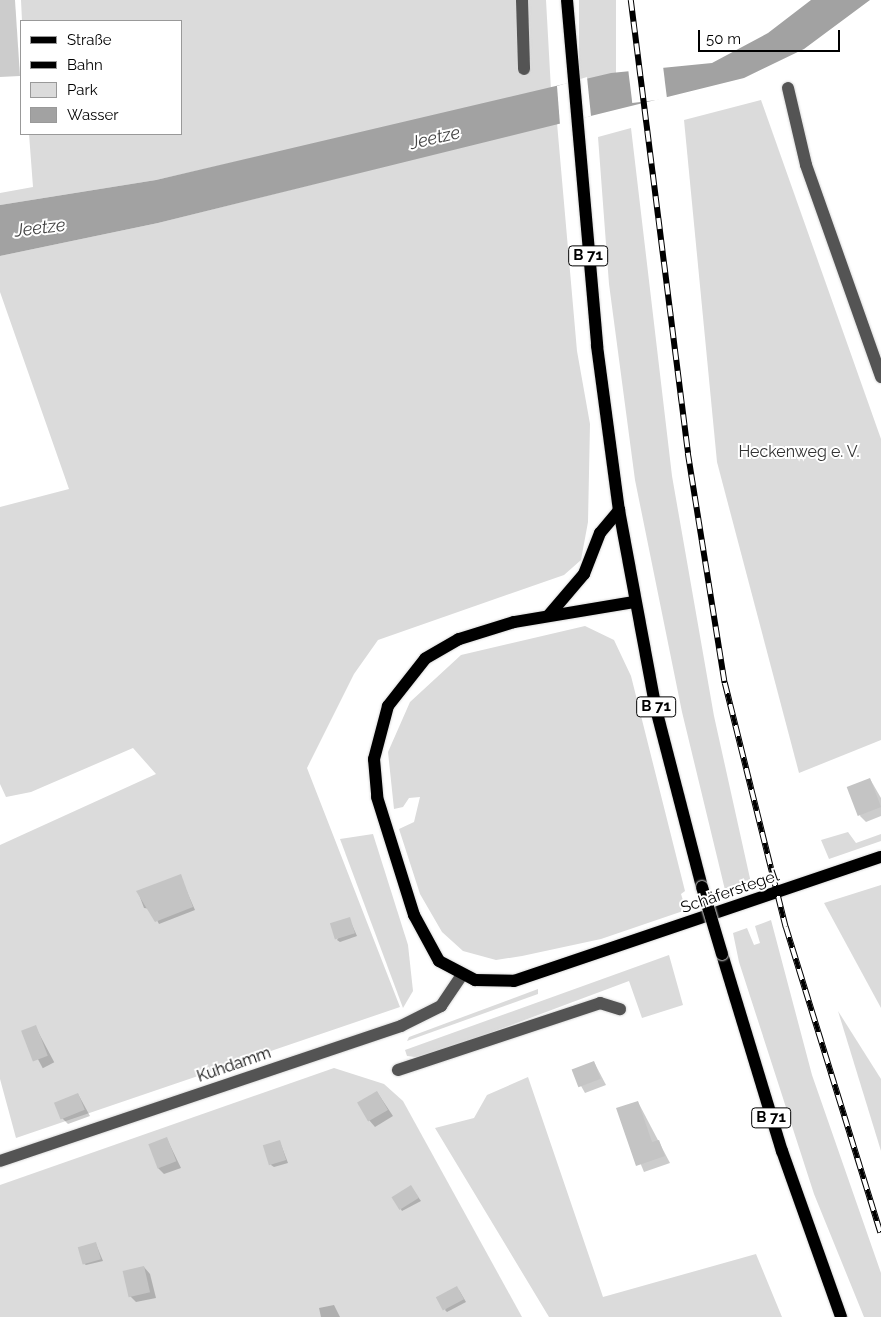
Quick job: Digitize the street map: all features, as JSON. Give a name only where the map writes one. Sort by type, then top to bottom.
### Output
[{"type":"main road","name":"B 71","points":[[567,0],[579,165],[619,510],[634,602],[702,888],[782,1151],[841,1317]]},
{"type":"main road","points":[[549,615],[584,574],[600,533],[619,510]]},
{"type":"main road","points":[[462,975],[430,950],[414,915],[377,797],[376,742],[388,706],[425,660],[459,639],[549,615],[634,602]]},
{"type":"main road","name":"Schäferstegel","points":[[462,975],[506,982],[589,957],[881,857]]},
{"type":"lane","points":[[522,0],[524,69]]},
{"type":"lane","points":[[788,88],[806,165],[881,377]]},
{"type":"lane","name":"Kuhdamm","points":[[0,1161],[408,1024],[441,1006],[462,975]]},
{"type":"lane","points":[[398,1070],[600,1003],[620,1009]]},
{"type":"green space","points":[[21,0],[546,0],[551,90],[156,180],[0,205],[0,193],[33,187],[29,135],[182,135],[182,20],[22,20]]},
{"type":"green space","points":[[579,0],[616,0],[616,79],[579,79]]},
{"type":"green space","name":"Heckenweg e. V.","points":[[761,100],[881,439],[881,740],[799,773],[717,462],[684,120]]},
{"type":"green space","points":[[557,123],[577,351],[590,424],[588,522],[581,560],[564,575],[378,640],[354,674],[307,768],[400,1007],[16,1138],[0,1079],[0,845],[156,774],[133,748],[31,792],[6,797],[0,784],[0,507],[69,489],[0,292],[0,256],[158,223]]},
{"type":"green space","points":[[631,128],[672,476],[714,716],[751,883],[726,894],[682,712],[635,480],[609,284],[598,137]]},
{"type":"green space","points":[[585,626],[614,640],[631,676],[685,891],[681,894],[686,910],[601,939],[522,956],[496,960],[463,951],[442,932],[420,894],[399,829],[414,822],[420,797],[409,798],[403,807],[394,809],[388,752],[410,702],[461,655]]},
{"type":"green space","points":[[848,832],[856,843],[881,834],[881,841],[829,859],[821,840]]},
{"type":"green space","points":[[373,834],[408,945],[413,991],[403,1008],[340,839]]},
{"type":"green space","points":[[881,885],[881,1008],[824,903]]},
{"type":"green space","points":[[771,920],[812,1075],[881,1273],[881,1317],[864,1317],[814,1194],[739,962],[733,933],[747,928],[754,945],[760,943],[755,926]]},
{"type":"green space","points":[[669,955],[683,1005],[642,1018],[629,981],[423,1058],[407,1056],[405,1050]]},
{"type":"green space","points":[[538,989],[538,994],[407,1041],[409,1037]]},
{"type":"green space","points":[[838,1011],[881,1079],[881,1151]]},
{"type":"green space","points":[[334,1068],[384,1084],[403,1101],[522,1317],[0,1317],[0,1185]]},
{"type":"green space","points":[[528,1077],[603,1297],[756,1254],[782,1317],[549,1317],[435,1128],[474,1118],[487,1095]]},
{"type":"water","name":"Jeetze","points":[[811,0],[870,0],[804,49],[744,78],[158,223],[0,256],[0,205],[156,180],[611,73],[712,63],[768,33]]},
{"type":"pier","points":[[663,66],[667,99],[632,103],[628,70]]},
{"type":"pier","points":[[587,77],[591,116],[560,125],[557,86]]},
{"type":"building","points":[[870,778],[881,807],[858,816],[847,787]]},
{"type":"building","points":[[181,874],[193,907],[155,922],[136,891]]},
{"type":"building","points":[[350,917],[355,933],[335,939],[330,923]]},
{"type":"building","points":[[36,1025],[48,1056],[33,1062],[21,1031]]},
{"type":"building","points":[[594,1061],[601,1079],[578,1087],[572,1070]]},
{"type":"building","points":[[377,1091],[388,1110],[368,1122],[357,1102]]},
{"type":"building","points":[[78,1093],[85,1110],[61,1119],[54,1103]]},
{"type":"building","points":[[638,1101],[652,1142],[659,1140],[665,1156],[636,1166],[616,1108]]},
{"type":"building","points":[[167,1137],[176,1161],[158,1168],[148,1144]]},
{"type":"building","points":[[280,1140],[286,1160],[269,1165],[263,1145]]},
{"type":"building","points":[[411,1185],[419,1198],[399,1210],[391,1197]]},
{"type":"building","points":[[96,1242],[101,1259],[83,1265],[78,1247]]},
{"type":"building","points":[[144,1266],[150,1292],[129,1297],[123,1271]]},
{"type":"building","points":[[457,1286],[464,1299],[443,1311],[436,1297]]},
{"type":"railway","points":[[631,0],[688,453],[725,683],[786,927],[881,1233]]}]
